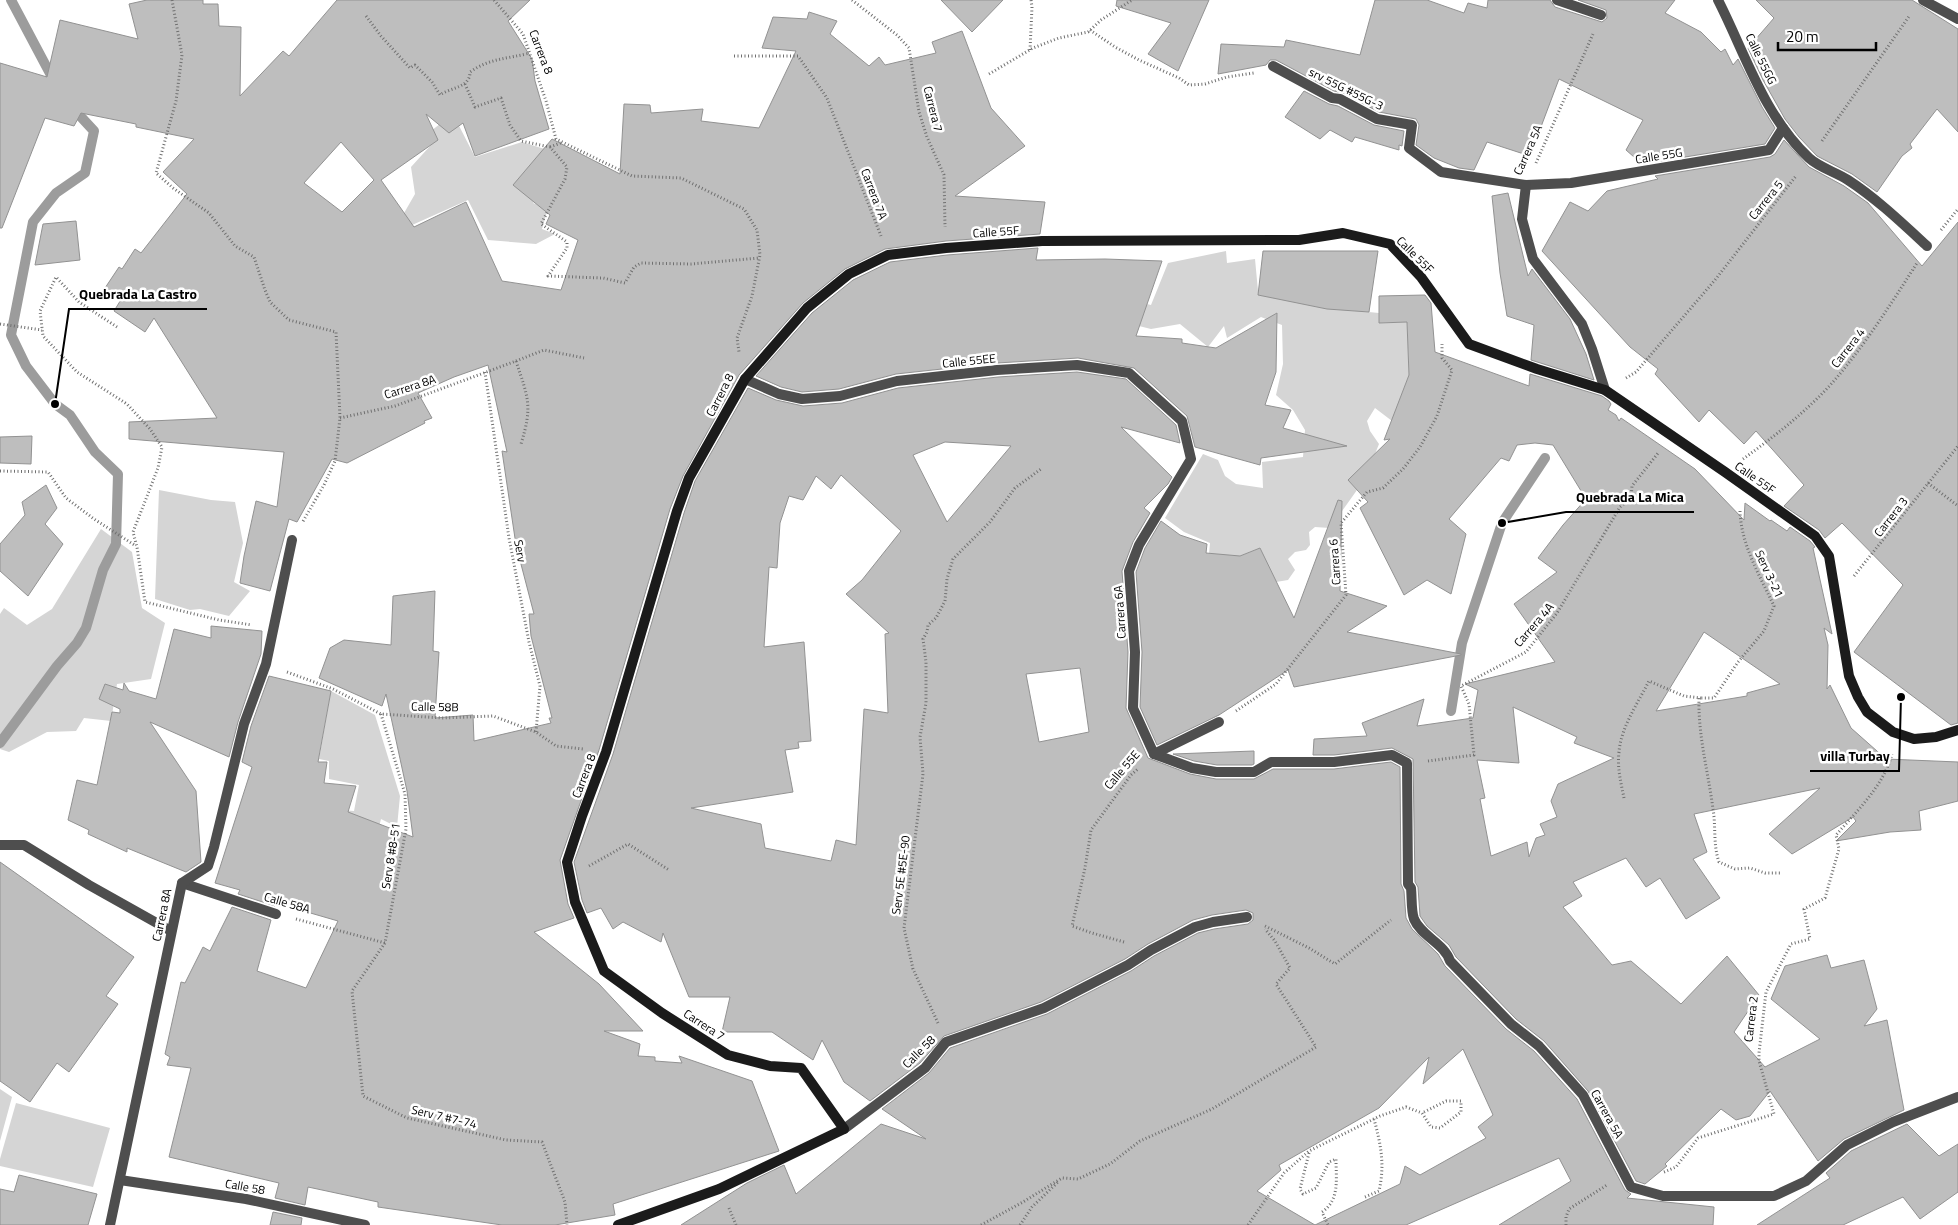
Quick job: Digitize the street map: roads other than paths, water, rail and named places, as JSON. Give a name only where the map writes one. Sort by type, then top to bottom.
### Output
[{"type":"street","points":[[1557,0],[1601,16]]},
{"type":"street","name":"Calle 55GG","points":[[1718,0],[1750,69],[1783,128]]},
{"type":"street","points":[[1923,0],[1958,18]]},
{"type":"street","name":"srv 55G #55G-3","points":[[1273,66],[1332,98],[1340,99],[1377,119],[1412,125],[1409,148],[1440,172],[1526,185]]},
{"type":"street","points":[[1783,128],[1810,159],[1848,180],[1884,207],[1927,246]]},
{"type":"street","name":"Calle 55G","points":[[1526,185],[1572,183],[1769,150],[1783,128]]},
{"type":"street","name":"Carrera 5A","points":[[1526,185],[1522,219],[1533,259],[1582,324],[1605,390]]},
{"type":"street","name":"Calle 55F","points":[[745,379],[807,308],[849,274],[888,255],[946,248],[1042,241],[1299,240],[1344,232],[1390,244],[1421,277],[1469,344],[1537,370],[1605,390],[1815,536],[1829,556],[1849,676],[1867,712],[1893,732],[1914,739],[1936,738],[1958,730]]},
{"type":"street","name":"Calle 55EE","points":[[745,379],[779,394],[802,399],[840,396],[897,381],[997,370],[1077,365],[1129,373],[1182,421]]},
{"type":"street","name":"Carrera 8","points":[[575,902],[567,862],[606,752],[676,511],[689,478],[745,379]]},
{"type":"street","name":"Carrera 6A","points":[[1154,754],[1133,708],[1135,652],[1129,571],[1139,545],[1191,459],[1182,421]]},
{"type":"street","name":"Carrera 8A","points":[[110,1225],[182,883],[208,866],[244,724],[266,664],[292,540]]},
{"type":"street","points":[[1154,754],[1219,722]]},
{"type":"street","name":"Calle 55E","points":[[1154,754],[1192,768],[1216,772],[1254,772],[1271,762],[1334,762],[1392,755],[1407,763],[1408,884],[1411,888],[1414,920]]},
{"type":"street","points":[[0,845],[24,845],[171,931]]},
{"type":"street","name":"Calle 58A","points":[[182,883],[276,914]]},
{"type":"street","name":"Carrera 7","points":[[575,902],[604,971],[662,1013],[728,1055],[770,1066],[801,1068],[844,1129]]},
{"type":"street","name":"Calle 58","points":[[618,1225],[719,1189],[844,1129],[925,1068],[946,1042],[1044,1008],[1128,965],[1151,950],[1194,927],[1247,917]]},
{"type":"street","name":"Carrera 5A","points":[[1414,920],[1425,934],[1448,955],[1450,961],[1511,1024],[1539,1046],[1583,1095],[1631,1187],[1663,1196],[1774,1196],[1806,1181],[1847,1144],[1893,1122],[1958,1096]]},
{"type":"street","name":"Calle 58","points":[[120,1180],[246,1199],[365,1225]]},
{"type":"waterway","points":[[11,0],[54,81]]},
{"type":"waterway","points":[[0,743],[57,666],[77,643],[86,628],[103,570],[116,544],[118,474],[95,452],[70,415],[55,404],[26,366],[11,335],[33,222],[56,193],[85,173],[94,131],[70,105]]},
{"type":"waterway","points":[[1451,711],[1462,643],[1502,523],[1545,458]]},
{"type":"place","name":"Quebrada La Castro","points":[[55,404]]},
{"type":"place","name":"Quebrada La Mica","points":[[1502,523]]},
{"type":"place","name":"villa Turbay","points":[[1901,697]]}]
